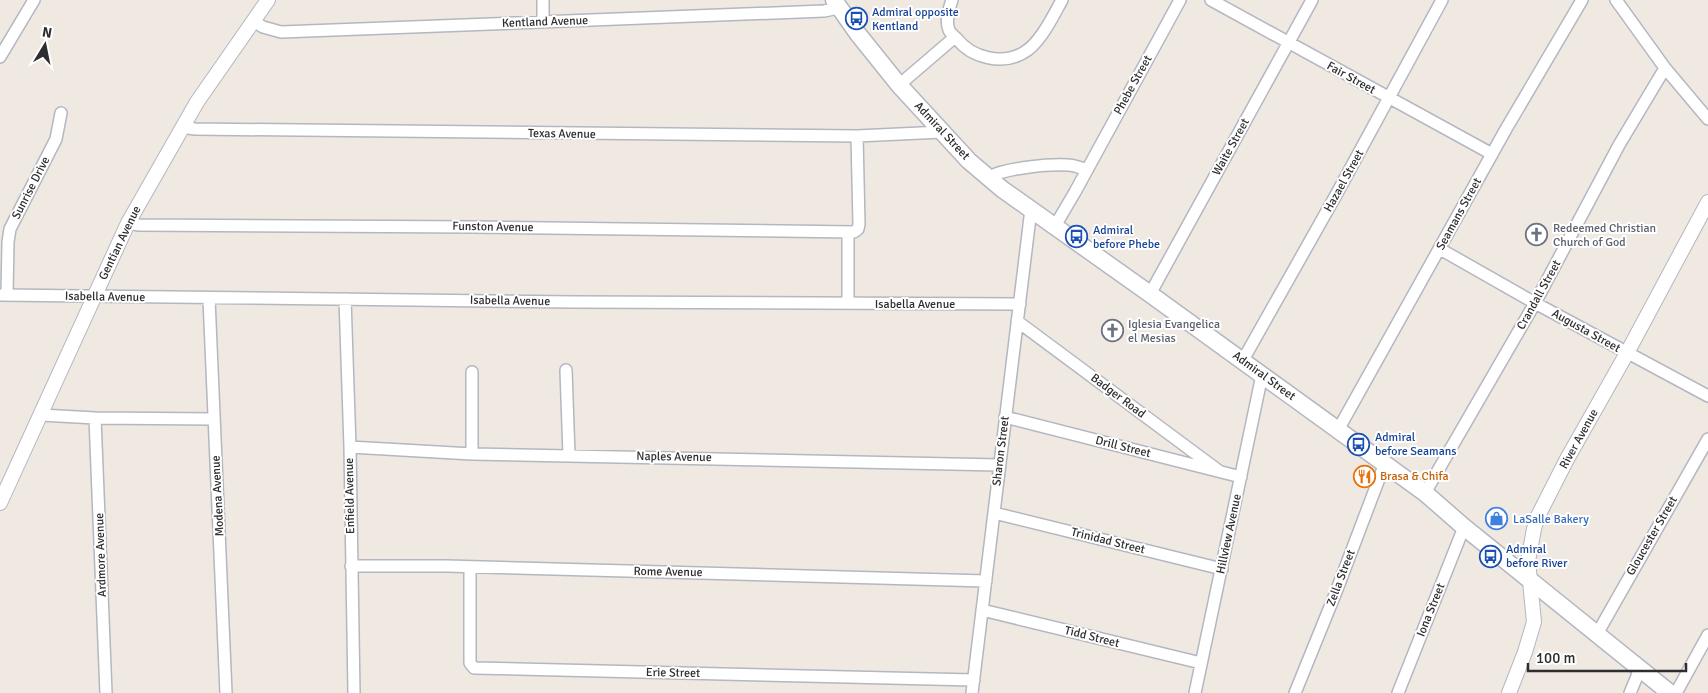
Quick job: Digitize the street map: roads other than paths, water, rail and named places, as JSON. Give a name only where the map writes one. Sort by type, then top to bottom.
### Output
[{"type":"main road","name":"Admiral Street","points":[[836,4],[900,85],[970,162],[1031,210],[1243,360],[1262,376],[1425,493],[1464,527],[1670,693]]},
{"type":"street","points":[[1,53],[34,0]]},
{"type":"street","name":"Gentian Avenue","points":[[0,503],[128,223],[197,102],[268,0]]},
{"type":"street","points":[[543,0],[544,22]]},
{"type":"street","points":[[952,0],[948,17],[949,31],[962,46],[974,53],[988,58],[1000,59],[1023,53],[1032,45],[1051,20],[1062,0]]},
{"type":"street","name":"Phebe Street","points":[[1055,226],[1180,0]]},
{"type":"street","name":"Fair Street","points":[[1211,0],[1492,154]]},
{"type":"street","name":"Waite Street","points":[[1150,294],[1312,0]]},
{"type":"street","name":"Hazael Street","points":[[1243,360],[1336,195],[1442,0]]},
{"type":"street","name":"Seamans Street","points":[[1338,430],[1492,154],[1582,0]]},
{"type":"street","points":[[1616,0],[1665,68],[1708,119]]},
{"type":"street","name":"Kentland Avenue","points":[[253,21],[263,27],[281,32],[824,11],[836,4]]},
{"type":"street","points":[[900,85],[955,37]]},
{"type":"street","name":"Crandall Street","points":[[1425,493],[1535,303],[1619,145],[1665,68]]},
{"type":"street","name":"Sunrise Drive","points":[[3,295],[10,229],[56,139],[61,112]]},
{"type":"street","name":"Texas Avenue","points":[[182,127],[195,129],[857,136],[942,132]]},
{"type":"street","points":[[848,303],[857,136]]},
{"type":"street","points":[[989,177],[998,172],[1012,169],[1068,165],[1087,170]]},
{"type":"street","name":"River Avenue","points":[[1509,693],[1534,622],[1528,562],[1538,516],[1566,459],[1628,354],[1708,202]]},
{"type":"street","points":[[1020,304],[1031,210]]},
{"type":"street","name":"Funston Avenue","points":[[128,223],[139,225],[853,231]]},
{"type":"street","name":"Augusta Street","points":[[1440,249],[1535,303],[1708,396]]},
{"type":"street","name":"Isabella Avenue","points":[[3,295],[1020,304]]},
{"type":"street","name":"Modena Avenue","points":[[210,298],[226,693]]},
{"type":"street","name":"Enfield Avenue","points":[[345,299],[350,447],[354,693]]},
{"type":"street","name":"Sharon Street","points":[[982,610],[1020,304]]},
{"type":"street","name":"Badger Road","points":[[1017,321],[1219,471]]},
{"type":"street","points":[[566,370],[570,455]]},
{"type":"street","points":[[472,372],[472,454]]},
{"type":"street","name":"Hillview Avenue","points":[[1195,693],[1262,376]]},
{"type":"street","points":[[41,415],[95,418],[214,419]]},
{"type":"street","name":"Drill Street","points":[[1005,417],[1241,477]]},
{"type":"street","name":"Ardmore Avenue","points":[[95,418],[106,693]]},
{"type":"street","name":"Gloucester Street","points":[[1597,634],[1708,439]]},
{"type":"street","name":"Naples Avenue","points":[[350,447],[472,454],[999,465]]},
{"type":"street","name":"Zella Street","points":[[1295,693],[1385,463]]},
{"type":"street","name":"Trinidad Street","points":[[994,513],[1222,569]]},
{"type":"street","name":"Iona Street","points":[[1398,693],[1464,527]]},
{"type":"street","name":"Rome Avenue","points":[[351,566],[470,567],[986,581]]},
{"type":"street","name":"Erie Street","points":[[470,567],[470,663],[474,668],[974,680]]},
{"type":"street","points":[[972,693],[982,610]]},
{"type":"street","name":"Tidd Street","points":[[982,610],[1201,663]]},
{"type":"street","points":[[1676,693],[1708,635]]},
{"type":"street","points":[[1630,693],[1640,669]]},
{"type":"place","name":"Admiral opposite Kentland","points":[[856,19]]},
{"type":"place","name":"Redeemed Christian Church of God","points":[[1537,235]]},
{"type":"place","name":"Admiral before Phebe","points":[[1077,237]]},
{"type":"place","name":"Iglesia Evangelica el Mesias","points":[[1112,331]]},
{"type":"place","name":"Admiral before Seamans","points":[[1359,444]]},
{"type":"place","name":"Brasa & Chifa","points":[[1364,476]]},
{"type":"place","name":"LaSalle Bakery","points":[[1497,519]]},
{"type":"place","name":"Admiral before River","points":[[1490,556]]}]
